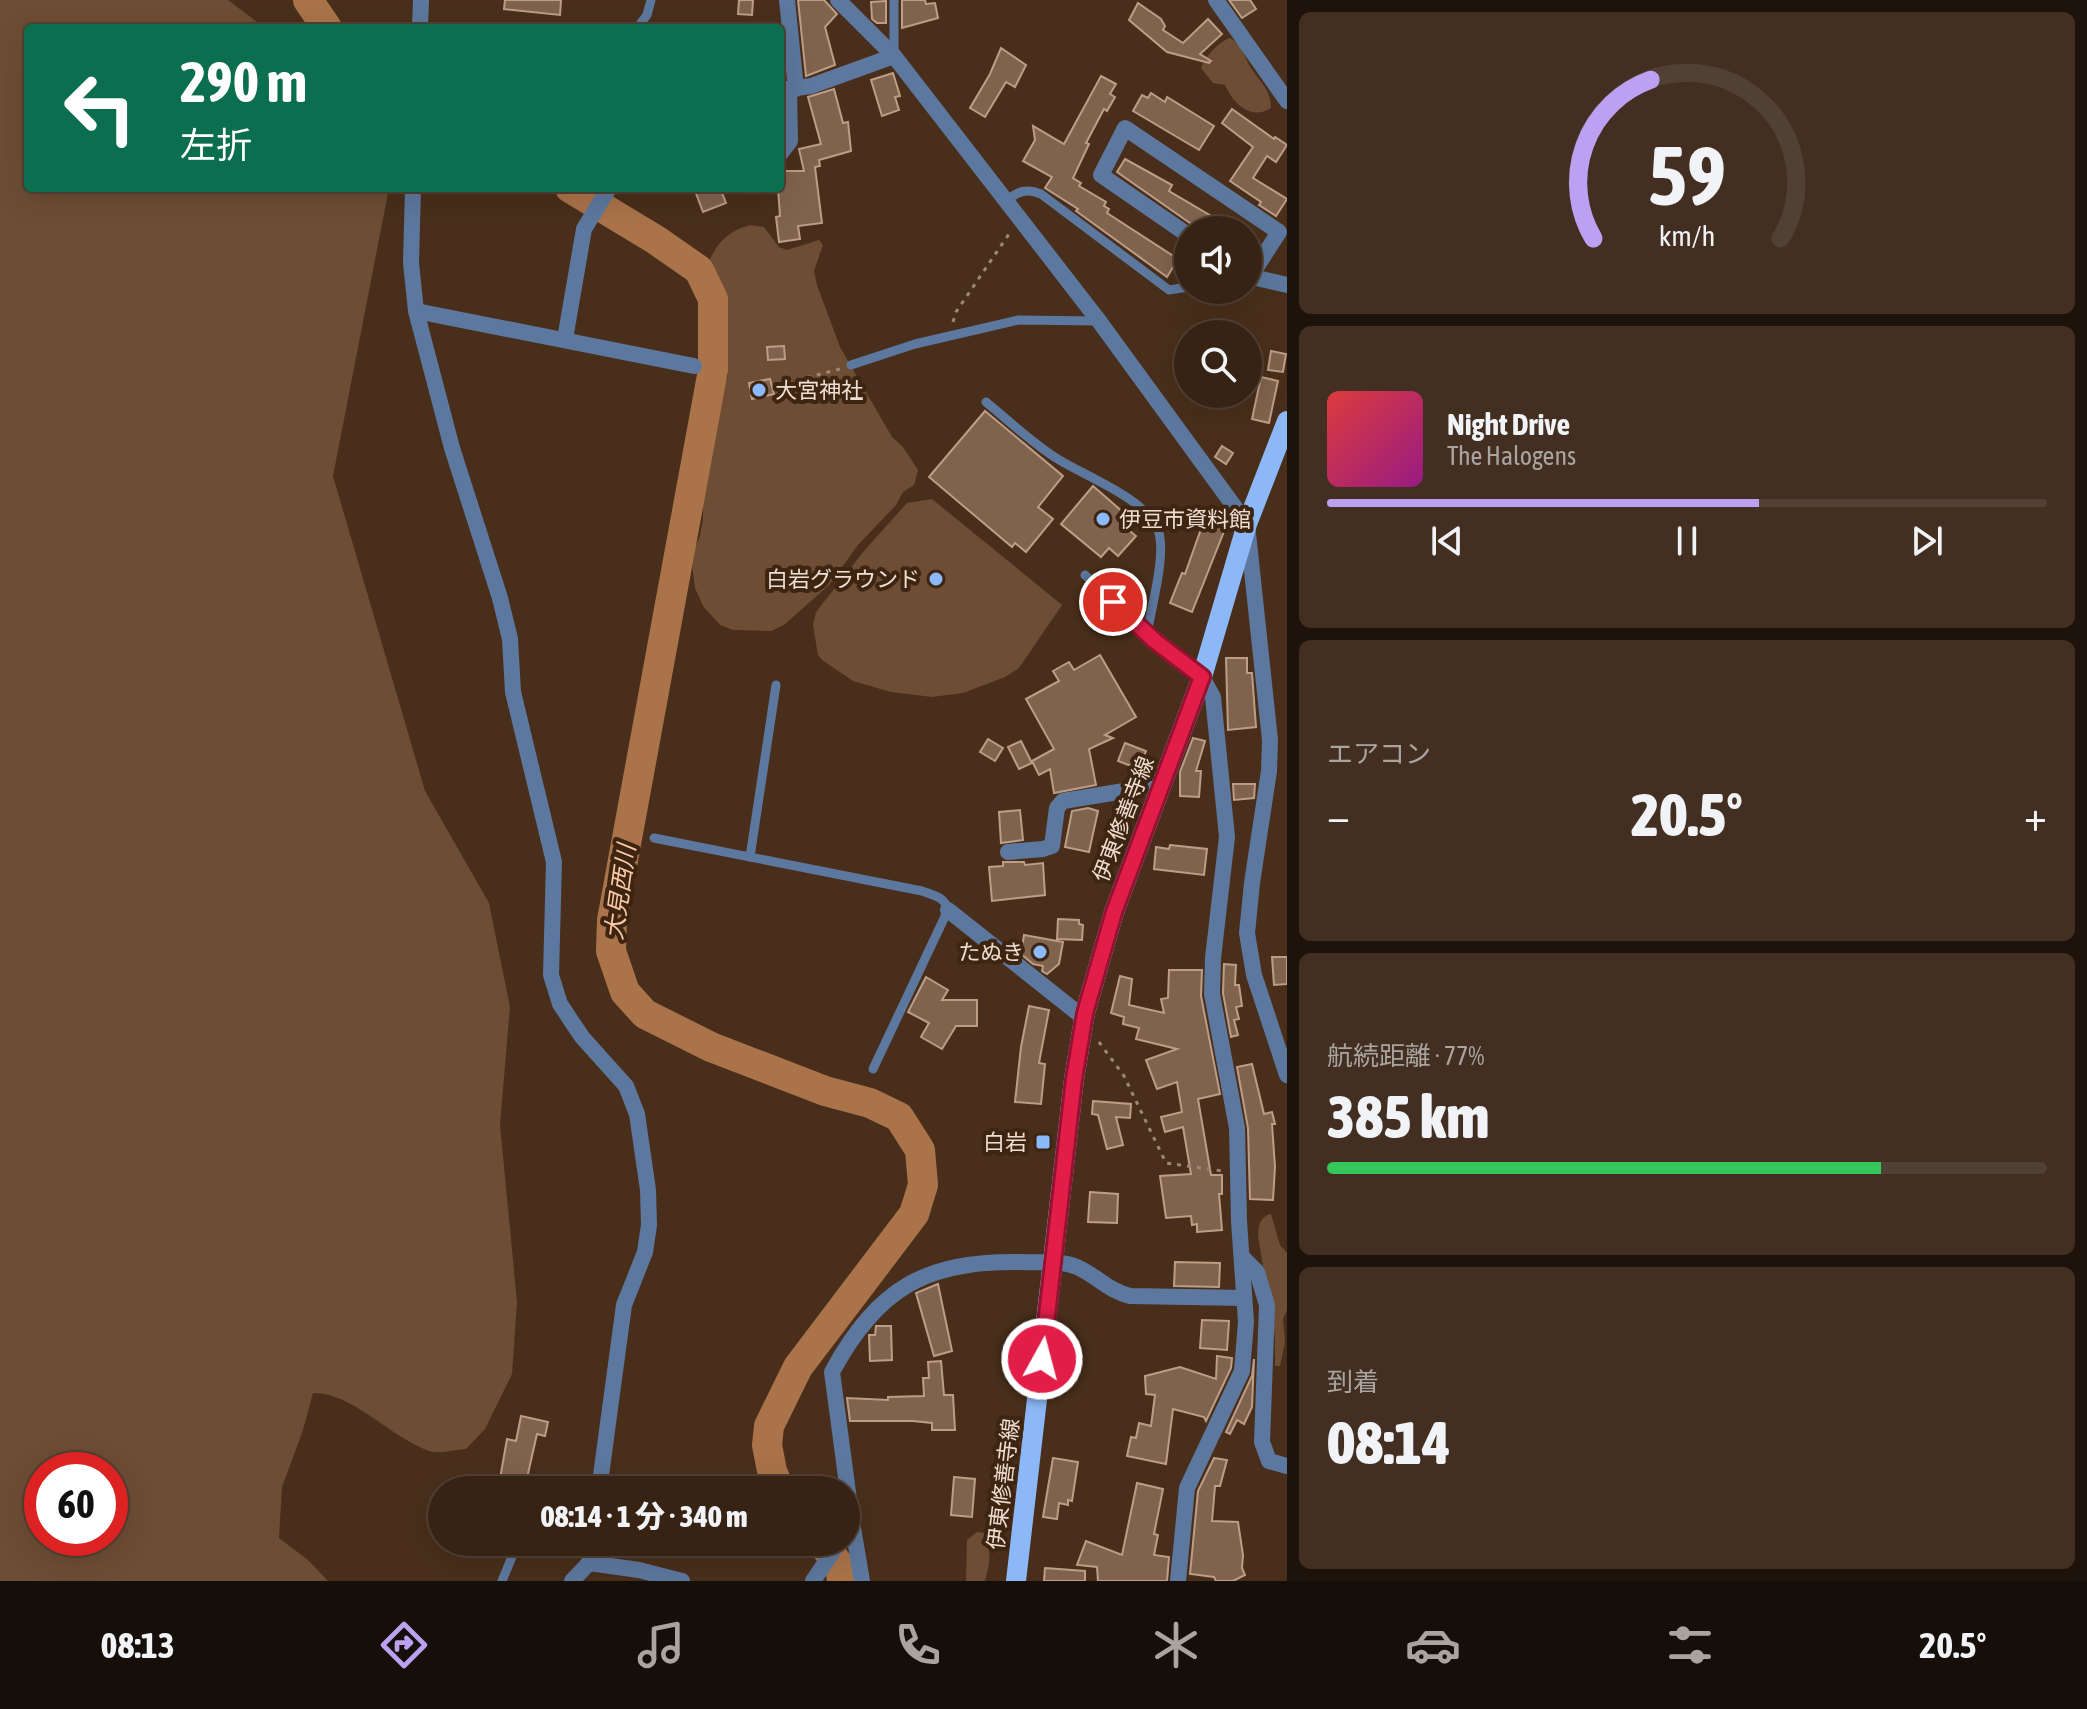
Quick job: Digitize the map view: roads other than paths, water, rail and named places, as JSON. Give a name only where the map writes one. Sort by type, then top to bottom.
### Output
[{"type":"main road","name":"伊東修善寺線","points":[[1016,1581],[1074,1079],[1084,1022],[1114,912],[1202,677],[1247,524],[1287,421]]},
{"type":"street","points":[[420,24],[421,0]]},
{"type":"street","points":[[784,149],[790,141],[787,0]]},
{"type":"street","points":[[838,0],[894,56],[1099,321],[1247,524],[1270,740],[1269,771],[1247,933],[1254,975],[1282,1046],[1287,1075]]},
{"type":"street","points":[[1216,0],[1287,101]]},
{"type":"street","points":[[788,90],[894,56]]},
{"type":"street","points":[[1174,225],[1101,175],[1125,128],[1255,216]]},
{"type":"street","points":[[413,192],[411,263],[416,311],[452,448],[500,598],[510,639],[513,692],[554,862],[551,975],[560,1004],[582,1037],[626,1086],[637,1114],[648,1190],[649,1225],[645,1252],[624,1305],[601,1476]]},
{"type":"street","points":[[565,339],[588,222],[607,192]]},
{"type":"street","points":[[1262,221],[1279,232],[1262,258]]},
{"type":"street","points":[[1262,280],[1287,285]]},
{"type":"street","points":[[416,311],[694,366]]},
{"type":"street","points":[[1178,1581],[1187,1488],[1242,1371],[1246,1322],[1237,1128],[1212,994],[1213,958],[1227,837],[1213,697],[1202,677]]},
{"type":"street","points":[[1008,852],[1052,846],[1057,808],[1063,801],[1161,785]]},
{"type":"street","points":[[948,910],[1084,1022]]},
{"type":"street","points":[[1242,1257],[1257,1272],[1267,1305],[1262,1442],[1269,1461],[1287,1466]]},
{"type":"street","points":[[843,1476],[832,1372],[869,1317],[893,1292],[921,1277],[963,1266],[1001,1262],[1053,1263],[1075,1266],[1114,1292],[1130,1296],[1244,1298]]},
{"type":"street","points":[[572,1581],[589,1563],[589,1556]]},
{"type":"street","points":[[813,1581],[830,1556]]},
{"type":"street","points":[[855,1556],[862,1581]]},
{"type":"street","points":[[589,1563],[639,1570],[682,1581]]},
{"type":"lane","points":[[640,24],[647,15],[651,0]]},
{"type":"lane","points":[[894,0],[894,56]]},
{"type":"lane","points":[[1006,201],[1024,190],[1041,194],[1157,283],[1169,290],[1174,289]]},
{"type":"lane","points":[[851,365],[953,334],[1019,320],[1099,321]]},
{"type":"lane","points":[[986,402],[1050,454],[1128,499],[1157,528],[1160,555],[1147,634]]},
{"type":"lane","points":[[1085,575],[1147,634],[1202,677]]},
{"type":"lane","points":[[750,857],[776,685]]},
{"type":"lane","points":[[654,838],[922,891],[939,897],[948,910],[873,1069]]},
{"type":"lane","points":[[502,1581],[512,1556]]},
{"type":"waterway","name":"大見西川","points":[[308,0],[324,24]]},
{"type":"waterway","name":"大見西川","points":[[577,192],[699,270],[713,299],[713,370],[612,920],[611,951],[625,992],[645,1014],[711,1047],[825,1091],[870,1103],[899,1117],[920,1150],[923,1185],[914,1214],[798,1367],[769,1426],[767,1445],[774,1476]]},
{"type":"waterway","name":"大見西川","points":[[832,1556],[840,1566],[842,1581]]},
{"type":"place","name":"大宮神社","points":[[759,390]]},
{"type":"place","name":"伊豆市資料館","points":[[1103,519]]},
{"type":"place","name":"白岩グラウンド","points":[[936,579]]},
{"type":"place","name":"たぬき","points":[[1040,952]]},
{"type":"place","name":"白岩","points":[[1043,1142]]}]
